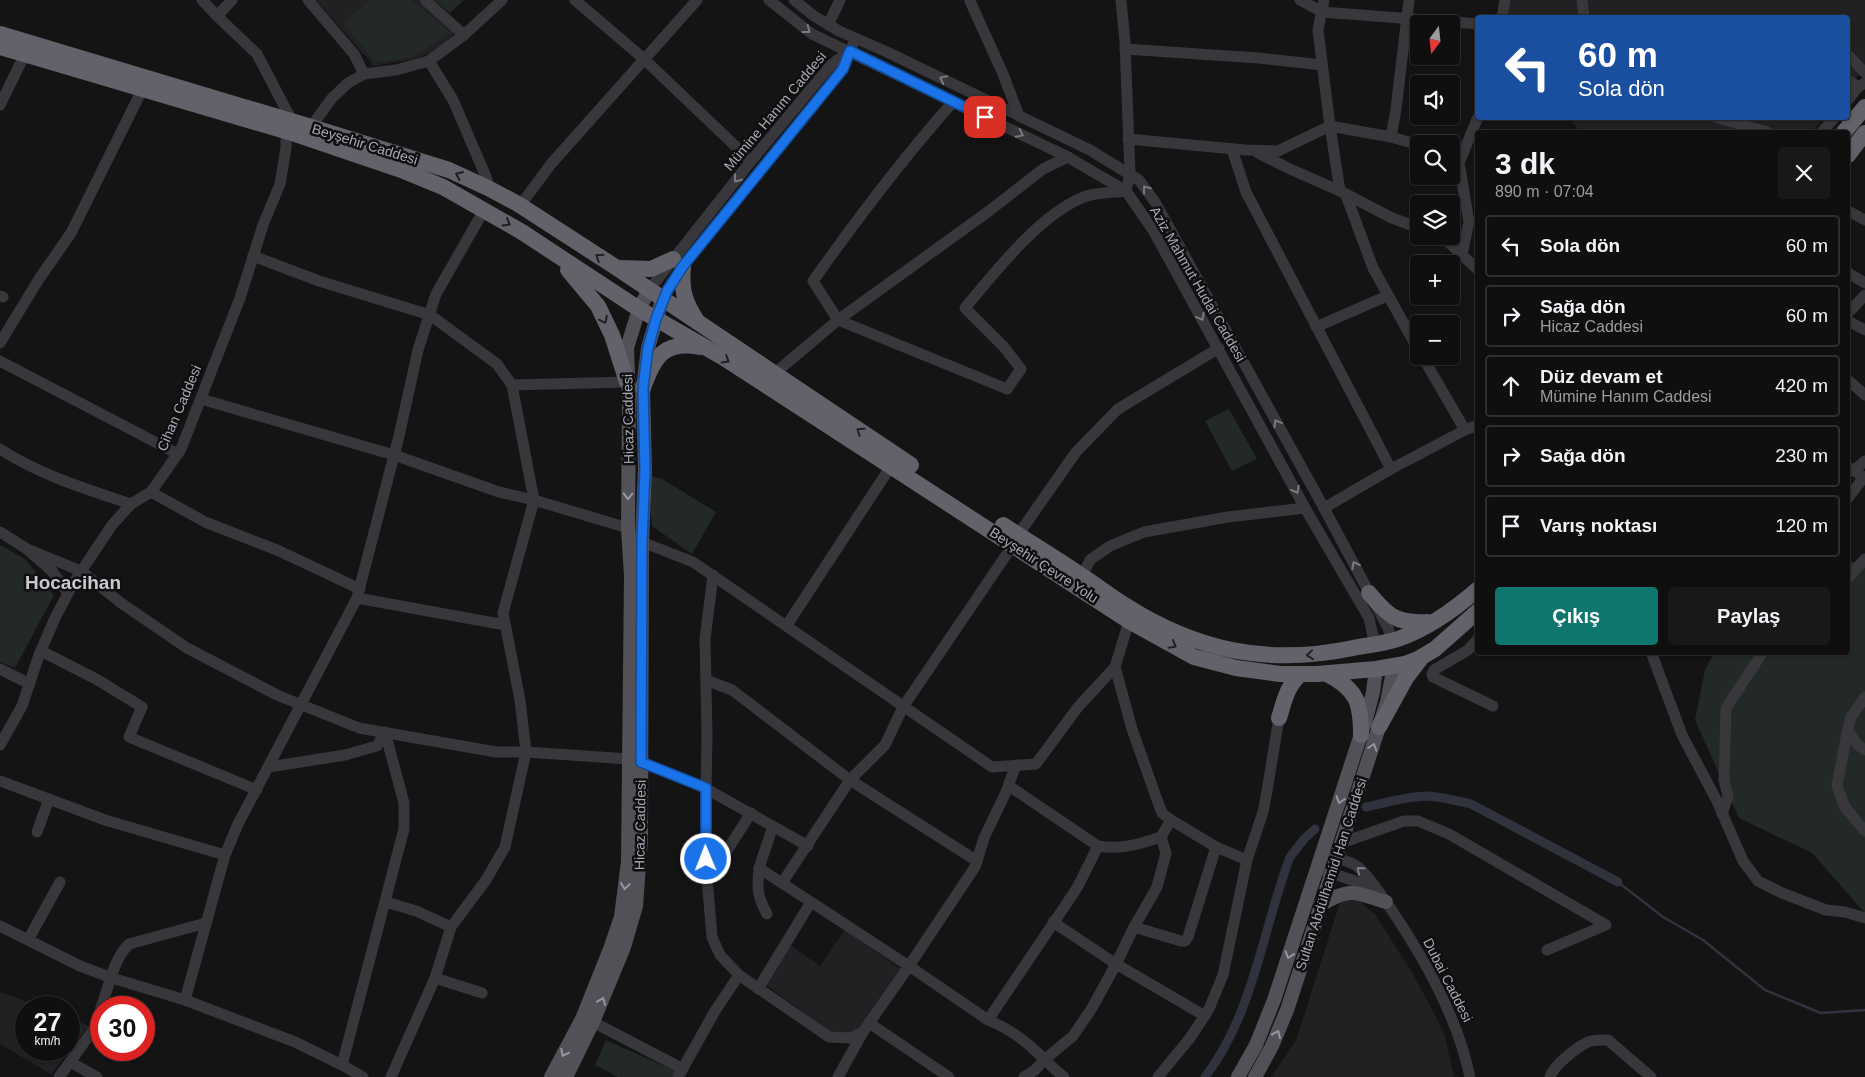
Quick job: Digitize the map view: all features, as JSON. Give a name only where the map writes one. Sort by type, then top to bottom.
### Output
[{"type":"highway","name":"Beyşehir Caddesi","points":[[0,34],[291,127],[404,171],[443,188],[522,232],[639,309]]},
{"type":"highway","name":"Beyşehir Caddesi","points":[[0,47],[143,88],[291,127],[311,127],[449,170],[518,204],[698,323]]},
{"type":"highway","points":[[1846,130],[1865,107]]},
{"type":"highway","points":[[1850,152],[1865,133]]},
{"type":"highway","points":[[553,254],[598,306],[612,335],[627,382]]},
{"type":"highway","points":[[617,268],[652,270],[678,263],[684,296],[688,307],[698,323]]},
{"type":"highway","name":"Beyşehir Çevre Yolu","points":[[639,309],[724,358],[891,466],[1016,540],[1082,576],[1131,609],[1199,642],[1236,652],[1275,656],[1335,652],[1375,645],[1399,638],[1434,620],[1461,604],[1475,592]]},
{"type":"highway","name":"Beyşehir Çevre Yolu","points":[[698,323],[896,456],[1129,621],[1194,657],[1236,668],[1266,672],[1327,674],[1376,669],[1412,662],[1424,656],[1475,614]]},
{"type":"highway","points":[[643,388],[650,368],[657,358],[670,348],[682,344],[707,349]]},
{"type":"highway","points":[[1369,593],[1395,619],[1413,623],[1434,620]]},
{"type":"highway","points":[[1434,620],[1429,630],[1429,635],[1438,640],[1446,639]]},
{"type":"highway","points":[[1392,640],[1394,666]]},
{"type":"highway","points":[[1375,645],[1376,669]]},
{"type":"highway","points":[[1335,652],[1347,653],[1354,658],[1352,665],[1344,672]]},
{"type":"highway","points":[[1379,727],[1406,678],[1424,656]]},
{"type":"highway","points":[[1266,672],[1276,683],[1279,718]]},
{"type":"highway","points":[[1279,718],[1289,687],[1301,674]]},
{"type":"highway","points":[[1327,674],[1347,685],[1357,699],[1361,712],[1361,735]]},
{"type":"main road","name":"Hicaz Caddesi","points":[[566,1077],[593,1022],[624,946],[636,906],[641,839],[635,760],[631,576],[628,528],[629,402],[627,382],[628,344],[639,309],[649,290]]},
{"type":"main road","name":"Hicaz Caddesi","points":[[551,1077],[582,1019],[621,916],[628,862],[635,760],[645,470],[643,388],[648,350],[662,300]]},
{"type":"main road","points":[[628,344],[635,337],[642,337],[648,350]]},
{"type":"main road","name":"Sultan Abdülhamid Han Caddesi","points":[[1256,1077],[1272,1046],[1284,1016],[1379,727],[1391,685],[1394,666]]},
{"type":"main road","name":"Sultan Abdülhamid Han Caddesi","points":[[1238,1077],[1256,1045],[1270,1014],[1361,735],[1373,692],[1376,669]]},
{"type":"main road","points":[[1320,905],[1346,892],[1357,892],[1386,902]]},
{"type":"street","points":[[202,0],[257,54],[291,127]]},
{"type":"street","points":[[217,16],[232,0]]},
{"type":"street","points":[[308,0],[354,54],[364,74]]},
{"type":"street","points":[[425,0],[464,35]]},
{"type":"street","points":[[311,127],[332,98],[348,83],[364,74],[396,70],[429,61],[464,35],[502,0]]},
{"type":"street","points":[[575,0],[644,59],[751,162]]},
{"type":"street","points":[[518,204],[525,198],[551,164],[697,0]]},
{"type":"street","name":"Aziz Mahmut Hudai Caddesi","points":[[769,0],[812,34],[1068,157],[1126,191],[1153,230],[1305,508],[1368,618],[1375,645]]},
{"type":"street","name":"Aziz Mahmut Hudai Caddesi","points":[[794,0],[828,25],[1090,150],[1139,180],[1156,202],[1324,508],[1388,628],[1392,640]]},
{"type":"street","points":[[828,25],[840,0]]},
{"type":"street","points":[[970,0],[1003,74],[1019,116]]},
{"type":"street","points":[[953,102],[931,127],[847,234],[813,281],[838,320],[1007,389],[1021,369],[1004,347],[965,308],[1003,263],[1054,213],[1086,196],[1126,191],[1130,174],[1121,0]]},
{"type":"street","points":[[1300,0],[1323,6],[1406,18],[1475,24]]},
{"type":"street","points":[[1391,137],[1409,0]]},
{"type":"street","points":[[1502,15],[1505,0]]},
{"type":"street","points":[[1582,0],[1584,15]]},
{"type":"street","points":[[1323,6],[1318,30],[1330,126],[1343,193],[1373,268],[1410,336]]},
{"type":"street","points":[[850,51],[855,38]]},
{"type":"street","points":[[1125,50],[1258,58],[1322,65]]},
{"type":"street","name":"Mümine Hanım Caddesi","points":[[678,263],[751,162],[831,65],[850,51]]},
{"type":"street","name":"Mümine Hanım Caddesi","points":[[649,290],[678,263],[843,69],[850,51]]},
{"type":"street","points":[[0,106],[25,54]]},
{"type":"street","points":[[1850,57],[1865,73]]},
{"type":"street","points":[[429,61],[453,100],[487,179],[488,188]]},
{"type":"street","points":[[1850,98],[1861,85]]},
{"type":"street","points":[[0,343],[39,279],[71,233],[143,88]]},
{"type":"street","points":[[1460,148],[1476,120]]},
{"type":"street","points":[[1725,120],[1760,130]]},
{"type":"street","points":[[1824,130],[1832,120]]},
{"type":"street","points":[[1738,124],[1750,130]]},
{"type":"street","points":[[1128,139],[1232,149],[1278,151],[1330,126],[1410,142]]},
{"type":"street","name":"Cihan Caddesi","points":[[0,745],[22,706],[40,651],[68,593],[81,571],[112,525],[131,504],[151,492],[178,454],[240,298],[263,226],[280,184],[286,141],[291,127]]},
{"type":"street","points":[[1232,149],[1246,192],[1391,469]]},
{"type":"street","points":[[1253,150],[1392,218],[1410,225]]},
{"type":"street","points":[[775,374],[838,320],[990,211],[1043,169],[1068,157]]},
{"type":"street","points":[[1460,169],[1469,222],[1462,254]]},
{"type":"street","points":[[185,1000],[225,855],[238,824],[302,705],[358,593],[394,455],[418,350],[436,294],[484,210]]},
{"type":"street","points":[[1850,212],[1865,220]]},
{"type":"street","points":[[1452,245],[1475,267]]},
{"type":"street","points":[[253,256],[319,282],[430,315],[497,364],[512,385],[534,500],[503,613],[520,700],[526,752],[505,846],[486,880],[451,927],[435,978],[391,1077]]},
{"type":"street","name":"Hicaz Caddesi","points":[[662,300],[678,263]]},
{"type":"street","points":[[1850,274],[1865,283]]},
{"type":"street","points":[[1850,311],[1865,295]]},
{"type":"street","points":[[1316,327],[1387,296]]},
{"type":"street","points":[[1850,322],[1865,330]]},
{"type":"street","points":[[782,883],[850,780],[884,745],[902,707],[1076,452],[1118,409],[1219,348]]},
{"type":"street","points":[[0,361],[178,454]]},
{"type":"street","points":[[1427,365],[1465,430]]},
{"type":"street","points":[[512,385],[627,382]]},
{"type":"street","points":[[1850,382],[1865,395]]},
{"type":"street","points":[[201,399],[394,455],[500,492],[534,500],[628,528]]},
{"type":"street","points":[[1324,508],[1391,469],[1475,426]]},
{"type":"street","points":[[0,449],[25,465],[90,491],[131,504]]},
{"type":"street","points":[[1850,496],[1864,478],[1850,469],[1865,461]]},
{"type":"street","points":[[787,625],[891,466]]},
{"type":"street","points":[[151,492],[205,522],[277,550],[358,593],[505,625]]},
{"type":"street","points":[[1082,576],[1090,560],[1097,555],[1110,546],[1144,532],[1228,517],[1305,508]]},
{"type":"street","points":[[0,532],[27,549],[52,571],[68,593]]},
{"type":"street","points":[[642,542],[693,562],[992,767],[1036,764],[1078,707],[1115,666],[1129,621]]},
{"type":"street","points":[[27,549],[81,571],[121,603],[187,648],[277,696],[359,728],[496,752],[526,752],[635,760],[706,788],[808,846]]},
{"type":"street","points":[[1850,576],[1865,559]]},
{"type":"street","points":[[713,575],[706,639],[706,859],[712,937],[720,955],[739,975],[829,1037],[850,1038],[866,1027]]},
{"type":"street","points":[[1475,642],[1468,650],[1434,670],[1432,674],[1433,677],[1493,706]]},
{"type":"street","points":[[40,651],[96,679],[142,708],[129,737],[257,790]]},
{"type":"street","points":[[1652,655],[1682,735],[1722,814],[1743,862],[1758,881],[1782,893],[1826,910],[1845,912],[1865,918]]},
{"type":"street","points":[[1722,814],[1728,796],[1724,780],[1726,708],[1761,655]]},
{"type":"street","points":[[1115,666],[1132,729],[1162,813],[1216,847],[1247,860]]},
{"type":"street","points":[[0,669],[30,684]]},
{"type":"street","points":[[706,680],[732,690],[850,780],[977,861]]},
{"type":"street","points":[[1865,697],[1852,717],[1837,786],[1845,807],[1865,832]]},
{"type":"street","points":[[1158,1077],[1190,1038],[1205,1016],[1223,975],[1247,860],[1262,812],[1279,718]]},
{"type":"street","points":[[1848,731],[1858,745],[1865,750]]},
{"type":"street","points":[[269,767],[345,755],[377,746],[384,732]]},
{"type":"street","points":[[342,1065],[404,829],[404,803],[384,732]]},
{"type":"street","points":[[838,1077],[866,1027],[975,867],[984,838],[1009,786],[1016,765]]},
{"type":"street","points":[[0,781],[105,820],[225,855]]},
{"type":"street","points":[[1009,786],[1098,846],[1113,849],[1136,845],[1161,837],[1171,820]]},
{"type":"street","points":[[37,832],[49,800]]},
{"type":"street","points":[[706,859],[719,863],[751,813]]},
{"type":"street","points":[[1341,844],[1404,822],[1418,821],[1449,834],[1606,925],[1547,950]]},
{"type":"street","points":[[767,914],[759,899],[757,887],[759,868],[773,826]]},
{"type":"street","points":[[1024,1077],[1073,1036],[1092,1008],[1157,887],[1166,853],[1161,837]]},
{"type":"street","points":[[988,1020],[1077,888],[1098,846]]},
{"type":"street","points":[[1134,927],[1185,941],[1188,937],[1216,847]]},
{"type":"street","name":"Dubai Caddesi","points":[[1322,854],[1356,865],[1373,882],[1411,940],[1436,984],[1457,1031],[1470,1077]]},
{"type":"street","points":[[759,868],[988,1020],[1029,1044],[1064,1077]]},
{"type":"street","name":"Dubai Caddesi","points":[[1317,868],[1363,884],[1386,902]]},
{"type":"street","points":[[28,940],[60,882]]},
{"type":"street","points":[[386,902],[416,911],[451,927]]},
{"type":"street","points":[[758,989],[811,902]]},
{"type":"street","points":[[1053,922],[1116,964],[1205,1016]]},
{"type":"street","points":[[105,996],[114,968],[123,951],[130,944],[206,923]]},
{"type":"street","points":[[0,926],[80,966],[112,978],[185,1000],[296,1042],[363,1077]]},
{"type":"street","points":[[593,1022],[681,1073],[715,1011],[739,975]]},
{"type":"street","points":[[435,978],[482,993]]},
{"type":"street","points":[[866,1027],[949,1077]]},
{"type":"street","points":[[59,1077],[90,1034]]},
{"type":"street","points":[[1550,1077],[1552,1072],[1572,1052],[1590,1041],[1608,1040],[1650,1077]]},
{"type":"street","points":[[70,1062],[97,1077]]},
{"type":"shaded area","points":[[316,0],[418,0],[453,30],[454,35],[434,52],[414,59],[374,66]]},
{"type":"shaded area","points":[[370,0],[411,0],[451,33],[413,57],[375,62],[343,23]]},
{"type":"shaded area","points":[[434,0],[464,0],[450,13]]},
{"type":"shaded area","points":[[1511,0],[1865,0],[1865,67],[1850,86],[1850,15],[1508,15]]},
{"type":"shaded area","points":[[1572,120],[1822,120],[1814,130],[1578,130]]},
{"type":"shaded area","points":[[1229,409],[1257,459],[1232,471],[1205,421]]},
{"type":"shaded area","points":[[648,475],[662,479],[716,512],[692,554],[652,526]]},
{"type":"shaded area","points":[[0,545],[25,559],[54,595],[15,668],[0,662]]},
{"type":"shaded area","points":[[1850,561],[1865,564],[1865,913],[1812,853],[1739,818],[1695,720],[1705,670],[1713,655],[1850,655]]},
{"type":"shaded area","points":[[1357,898],[1376,916],[1413,974],[1444,1032],[1454,1077],[1271,1077],[1296,1041],[1340,902]]},
{"type":"shaded area","points":[[845,930],[902,970],[860,1029],[844,1034],[830,1032],[765,984],[789,944],[820,966]]},
{"type":"shaded area","points":[[0,992],[15,997],[15,1053],[0,1044]]},
{"type":"shaded area","points":[[80,1022],[89,1026],[80,1037]]},
{"type":"shaded area","points":[[606,1040],[677,1072],[673,1077],[618,1077],[595,1065]]},
{"type":"shaded area","points":[[29,1061],[61,1061],[51,1074]]},
{"type":"waterway","points":[[1366,807],[1420,796],[1445,798],[1471,804],[1618,882]]},
{"type":"waterway","points":[[1205,1077],[1222,1052],[1246,999],[1290,857],[1315,829]]},
{"type":"waterway","points":[[1618,882],[1663,917],[1703,940],[1765,990],[1821,1013],[1865,1010]]},
{"type":"district","name":"Hocacihan","points":[[73,582]]},
{"type":"route","points":[[706,859],[706,788],[641,762],[642,542],[645,470],[643,388],[648,348],[662,300],[683,266],[725,212],[843,69],[850,51],[985,117]]}]
